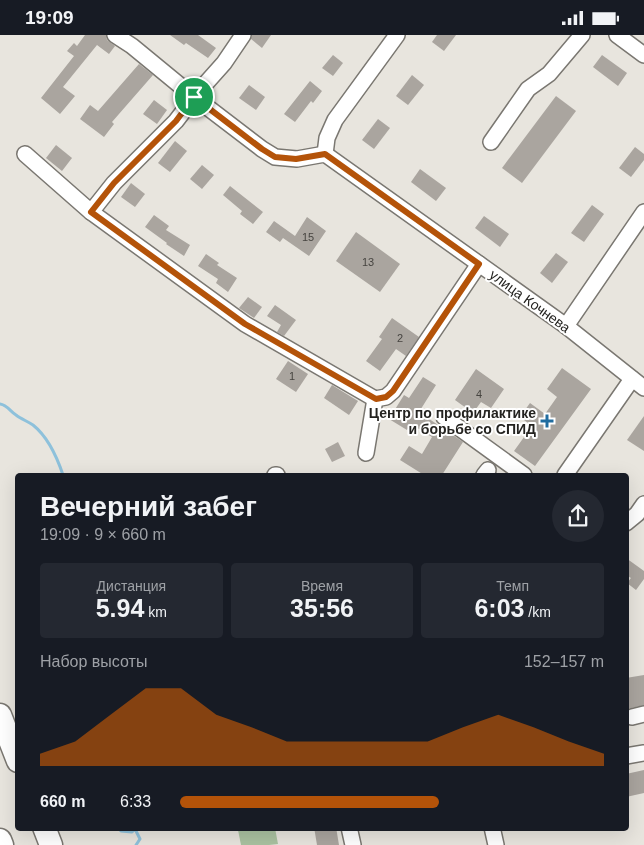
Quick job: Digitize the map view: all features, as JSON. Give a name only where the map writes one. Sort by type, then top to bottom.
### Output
[{"type":"highway","points":[[0,715],[15,753]]},
{"type":"highway","points":[[46,831],[51,845]]},
{"type":"highway","points":[[0,840],[2,845]]},
{"type":"street","points":[[115,35],[132,46],[262,149],[275,157],[296,159],[325,154],[327,138],[335,121],[397,35]]},
{"type":"street","points":[[91,212],[114,183],[176,121],[224,63],[243,35]]},
{"type":"street","points":[[491,142],[528,89],[550,75],[582,35]]},
{"type":"street","points":[[617,35],[644,55]]},
{"type":"street","points":[[25,154],[91,212],[245,324],[376,399],[386,397],[393,391],[479,264]]},
{"type":"street","name":"улица Кочнева","points":[[325,154],[566,326],[638,384]]},
{"type":"street","points":[[566,326],[644,212]]},
{"type":"street","points":[[567,473],[638,384]]},
{"type":"street","points":[[366,453],[376,399]]},
{"type":"street","points":[[444,417],[521,473]]},
{"type":"street","points":[[629,521],[637,514],[644,504]]},
{"type":"street","points":[[629,755],[644,753]]},
{"type":"street","points":[[350,831],[353,845]]},
{"type":"street","points":[[493,831],[496,845]]},
{"type":"green space","points":[[238,831],[276,831],[278,844],[241,845]]},
{"type":"building","points":[[85,35],[106,35],[107,40],[115,46],[109,54],[97,45],[63,87],[75,96],[60,114],[41,98],[74,56],[67,51],[74,43],[77,46]]},
{"type":"building","points":[[170,35],[198,35],[216,48],[208,58]]},
{"type":"building","points":[[252,35],[271,35],[262,48],[251,39]]},
{"type":"building","points":[[437,35],[456,35],[444,51],[432,42]]},
{"type":"building","points":[[333,55],[343,63],[333,76],[322,68]]},
{"type":"building","points":[[602,55],[627,73],[618,86],[593,67]]},
{"type":"building","points":[[139,64],[153,75],[112,122],[114,124],[104,137],[80,119],[90,105],[98,111]]},
{"type":"building","points":[[412,75],[424,85],[408,105],[396,96]]},
{"type":"building","points":[[310,81],[322,91],[313,103],[311,101],[295,122],[284,114]]},
{"type":"building","points":[[249,85],[265,97],[256,110],[239,98]]},
{"type":"building","points":[[556,96],[576,111],[522,183],[502,168]]},
{"type":"building","points":[[154,100],[167,110],[157,124],[143,114]]},
{"type":"building","points":[[378,119],[390,128],[374,149],[362,140]]},
{"type":"building","points":[[175,141],[187,151],[170,172],[158,163]]},
{"type":"building","points":[[56,145],[72,158],[62,171],[46,158]]},
{"type":"building","points":[[635,147],[644,154],[644,160],[631,177],[619,168]]},
{"type":"building","points":[[202,165],[214,175],[202,189],[190,179]]},
{"type":"building","points":[[420,169],[446,188],[436,201],[411,182]]},
{"type":"building","points":[[131,183],[145,194],[135,207],[121,197]]},
{"type":"building","points":[[230,186],[263,212],[253,224],[240,214],[242,211],[223,195]]},
{"type":"building","points":[[592,205],[604,214],[584,242],[571,233]]},
{"type":"building","points":[[154,215],[169,226],[166,230],[190,245],[184,256],[145,227]]},
{"type":"building","points":[[484,216],[509,234],[500,247],[475,228]]},
{"type":"building","points":[[307,217],[326,231],[309,256],[283,238],[280,242],[266,232],[274,221],[295,236]]},
{"type":"building","points":[[356,232],[400,264],[380,292],[336,261]]},
{"type":"building","points":[[556,253],[568,262],[552,283],[540,273]]},
{"type":"building","points":[[206,254],[219,263],[217,265],[237,278],[228,292],[216,283],[218,279],[198,266]]},
{"type":"building","points":[[248,297],[262,307],[254,318],[239,308]]},
{"type":"building","points":[[275,305],[296,320],[284,336],[277,332],[281,325],[267,316]]},
{"type":"building","points":[[392,318],[419,337],[406,356],[396,349],[380,371],[366,361],[382,339],[379,337]]},
{"type":"building","points":[[288,361],[308,374],[296,392],[276,379]]},
{"type":"building","name":"Центр по профилактике и борьбе со СПИД","points":[[562,368],[591,389],[535,466],[514,451],[532,426],[520,417],[530,403],[545,414],[557,397],[547,389]]},
{"type":"building","points":[[476,369],[504,389],[491,408],[481,402],[473,413],[455,400]]},
{"type":"building","points":[[423,377],[436,385],[419,412],[463,442],[443,473],[421,473],[400,460],[409,446],[422,454],[432,437],[411,424],[407,430],[389,419],[404,395],[409,398]]},
{"type":"building","points":[[332,385],[358,401],[349,415],[324,398]]},
{"type":"building","points":[[644,416],[644,451],[627,440]]},
{"type":"building","points":[[338,442],[345,456],[332,462],[325,449]]},
{"type":"building","points":[[629,560],[644,571],[644,579],[636,590],[629,585],[631,578],[629,577]]},
{"type":"building","points":[[644,675],[644,705],[629,709],[629,678]]},
{"type":"building","points":[[644,770],[644,793],[629,796],[629,773]]},
{"type":"building","points":[[315,831],[337,831],[339,845],[317,845]]},
{"type":"waterway","points":[[0,404],[33,425],[43,435],[58,461],[62,473]]},
{"type":"waterway","points":[[121,831],[133,831]]},
{"type":"waterway","points":[[136,831],[140,839],[136,845]]},
{"type":"place","name":"Центр по профилактике и борьбе со СПИД","points":[[547,421]]},
{"type":"route","points":[[194,97],[275,157],[296,159],[325,154],[479,264],[393,391],[386,397],[376,399],[245,324],[91,212],[114,183],[176,121],[194,97]]}]
